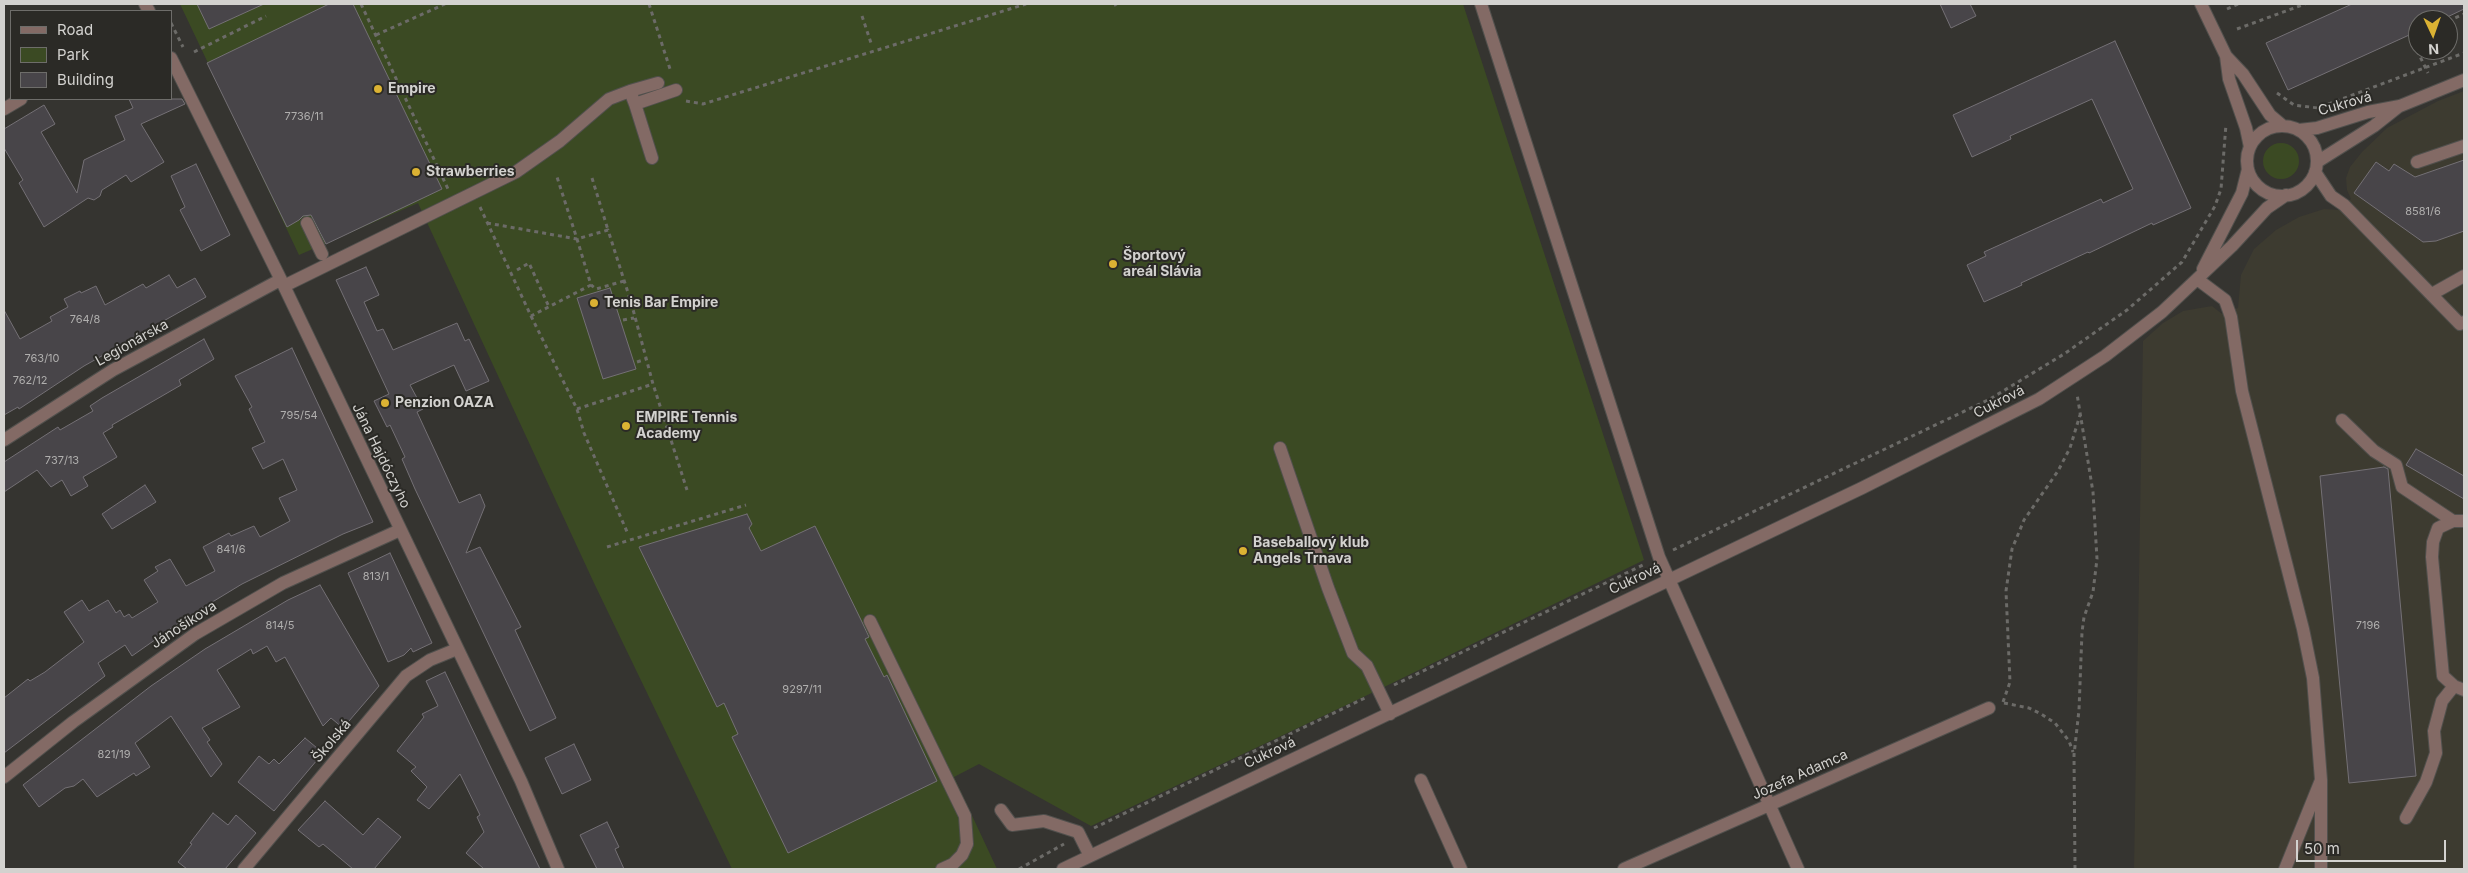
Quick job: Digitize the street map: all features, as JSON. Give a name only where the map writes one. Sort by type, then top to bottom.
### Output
[{"type":"street","points":[[1481,4],[1659,557],[1798,869]]},
{"type":"street","points":[[2201,4],[2226,56],[2243,74],[2270,115],[2283,126]]},
{"type":"street","points":[[2226,56],[2229,79],[2246,128],[2250,147],[2248,169],[2252,178],[2266,192],[2331,196]]},
{"type":"street","name":"Jána Hajdóczyho","points":[[172,60],[282,283],[521,781],[558,869]]},
{"type":"street","name":"Cukrová","points":[[2299,130],[2317,128],[2368,112],[2400,106],[2464,80]]},
{"type":"street","name":"Legionárska","points":[[4,440],[112,370],[282,283],[516,172],[560,141],[609,99],[658,83]]},
{"type":"street","points":[[635,104],[676,90]]},
{"type":"street","points":[[630,91],[652,158]]},
{"type":"street","points":[[4,109],[19,100]]},
{"type":"street","name":"Cukrová","points":[[2316,167],[2400,106]]},
{"type":"street","points":[[2250,147],[2260,134],[2275,127],[2283,126],[2299,130],[2312,144],[2316,167],[2331,196],[2344,205],[2463,325]]},
{"type":"street","points":[[2417,162],[2464,146]]},
{"type":"street","points":[[2292,194],[2306,186],[2316,167]]},
{"type":"street","name":"Cukrová","points":[[2197,279],[2242,193],[2248,169]]},
{"type":"street","name":"Cukrová","points":[[1063,869],[1862,488],[2039,399],[2073,378],[2162,312],[2232,246],[2267,208],[2292,194]]},
{"type":"street","points":[[307,223],[322,254]]},
{"type":"street","points":[[2432,294],[2464,276]]},
{"type":"street","points":[[2197,279],[2225,300],[2231,317],[2242,391],[2301,620],[2313,678],[2321,780],[2321,869]]},
{"type":"street","points":[[2342,420],[2374,451],[2396,465],[2402,487],[2459,521]]},
{"type":"street","points":[[1280,448],[1328,588],[1354,653],[1367,666],[1390,714]]},
{"type":"street","points":[[2406,818],[2426,782],[2436,753],[2434,731],[2442,701],[2459,688],[2443,676],[2432,557],[2433,542],[2438,528],[2459,521]]},
{"type":"street","name":"Jánošíkova","points":[[4,777],[73,722],[195,634],[283,583],[400,530]]},
{"type":"street","points":[[870,621],[965,816],[967,844],[962,855],[953,864],[942,869]]},
{"type":"street","name":"Školská","points":[[244,869],[406,676],[430,660],[457,649]]},
{"type":"street","name":"Jozefa Adamca","points":[[1624,869],[1989,708]]},
{"type":"street","points":[[1421,780],[1461,869]]},
{"type":"street","points":[[2285,869],[2321,780]]},
{"type":"street","points":[[1001,810],[1012,825],[1044,821],[1078,832],[1090,856]]},
{"type":"path","points":[[361,4],[450,191]]},
{"type":"path","points":[[376,35],[445,4]]},
{"type":"path","points":[[649,4],[676,90],[685,101],[691,104],[703,104],[1026,4]]},
{"type":"path","points":[[2228,9],[2238,4]]},
{"type":"path","points":[[2237,29],[2305,4]]},
{"type":"path","points":[[194,52],[266,16]]},
{"type":"path","points":[[862,16],[872,46]]},
{"type":"path","points":[[2281,97],[2302,108],[2318,108],[2464,53]]},
{"type":"path","points":[[2421,60],[2428,73]]},
{"type":"path","points":[[1019,869],[1079,835],[1990,399],[2064,354],[2127,310],[2182,262],[2215,206],[2221,189],[2225,117]]},
{"type":"path","points":[[558,177],[591,285],[596,289],[624,281]]},
{"type":"path","points":[[592,178],[653,384],[687,490]]},
{"type":"path","points":[[472,192],[577,409],[584,433],[628,534]]},
{"type":"path","points":[[487,222],[577,239],[608,230]]},
{"type":"path","points":[[517,270],[530,263],[549,307]]},
{"type":"path","points":[[531,316],[591,285]]},
{"type":"path","points":[[623,320],[634,318]]},
{"type":"path","points":[[637,362],[646,359]]},
{"type":"path","points":[[2073,378],[2081,412],[2086,455],[2094,492],[2097,559],[2093,592],[2086,610],[2082,632],[2079,710],[2074,755],[2075,869]]},
{"type":"path","points":[[577,409],[653,384]]},
{"type":"path","points":[[2003,703],[2010,682],[2006,591],[2012,549],[2024,520],[2058,472],[2070,448],[2081,412]]},
{"type":"path","points":[[607,547],[746,505]]},
{"type":"path","points":[[1989,708],[2003,703],[2028,708],[2042,714],[2055,723],[2069,740],[2074,755]]},
{"type":"shaded area","points":[[2464,91],[2464,869],[2134,869],[2143,341],[2163,323],[2183,311],[2212,306],[2222,314],[2238,308],[2241,275],[2254,249],[2276,230],[2299,217],[2324,209],[2338,210],[2351,199],[2347,190],[2346,178],[2350,167],[2362,152],[2387,128],[2438,101]]},
{"type":"green space","points":[[180,4],[1463,4],[1644,560],[1378,690],[1091,826],[979,764],[954,777],[997,869],[732,869],[594,583],[418,203],[299,255]]},
{"type":"green space","points":[[2281,143],[2294,148],[2299,161],[2294,174],[2281,179],[2268,174],[2263,161],[2268,148]]},
{"type":"building","points":[[197,4],[264,4],[209,29]]},
{"type":"building","points":[[329,4],[353,4],[442,189],[326,244],[311,215],[303,216],[287,227],[207,63]]},
{"type":"building","points":[[1940,4],[1970,4],[1976,16],[1951,28]]},
{"type":"building","points":[[2352,4],[2464,4],[2464,9],[2458,12],[2458,10],[2408,10],[2408,36],[2288,90],[2266,43]]},
{"type":"building","points":[[2115,41],[2191,208],[2153,225],[2152,223],[2088,252],[1984,302],[1967,265],[1986,256],[1984,252],[2101,199],[2103,203],[2133,189],[2092,99],[2010,136],[2011,139],[1972,157],[1953,115]]},
{"type":"building","points":[[182,99],[185,104],[141,124],[164,162],[131,182],[126,175],[102,190],[100,196],[94,200],[88,198],[44,227],[19,183],[23,180],[4,148],[4,129],[44,105],[55,124],[41,132],[77,193],[84,160],[125,140],[115,116],[133,108],[129,100]]},
{"type":"building","points":[[2464,160],[2464,231],[2436,241],[2423,242],[2354,193],[2376,162],[2389,171],[2394,164],[2415,177]]},
{"type":"building","points":[[196,164],[230,235],[201,251],[180,210],[185,207],[171,176]]},
{"type":"building","points":[[366,267],[379,295],[364,302],[377,331],[383,329],[393,350],[457,323],[465,341],[469,339],[489,381],[466,391],[454,365],[410,385],[423,409],[417,412],[459,503],[480,494],[485,506],[466,553],[480,547],[521,627],[515,630],[556,718],[530,731],[415,489],[402,459],[405,457],[390,425],[387,427],[374,401],[389,394],[336,280]]},
{"type":"building","points":[[169,275],[177,288],[195,278],[206,297],[84,366],[19,409],[18,407],[4,415],[4,310],[20,339],[52,321],[50,317],[68,307],[64,299],[80,291],[81,293],[96,286],[105,305],[143,284],[146,288]]},
{"type":"building","points":[[610,288],[636,369],[603,379],[577,298]]},
{"type":"building","points":[[204,339],[214,359],[179,380],[181,385],[112,425],[113,427],[103,433],[117,457],[83,477],[88,486],[71,496],[62,480],[51,487],[37,470],[4,492],[4,462],[58,427],[60,430],[93,411],[90,406],[102,398]]},
{"type":"building","points":[[292,348],[373,522],[343,534],[242,584],[186,618],[132,656],[125,645],[98,663],[105,676],[4,753],[4,698],[28,679],[30,681],[45,672],[84,642],[64,612],[82,600],[89,611],[108,600],[116,613],[120,610],[124,617],[129,614],[132,618],[158,602],[144,580],[158,571],[155,567],[170,559],[186,586],[215,571],[203,547],[229,533],[231,536],[254,526],[260,537],[290,521],[279,498],[297,490],[283,459],[263,469],[252,448],[265,442],[249,409],[252,407],[235,376]]},
{"type":"building","points":[[2416,449],[2464,476],[2464,499],[2406,465]]},
{"type":"building","points":[[2384,467],[2388,469],[2416,776],[2349,783],[2320,476]]},
{"type":"building","points":[[145,485],[156,502],[112,529],[102,514]]},
{"type":"building","points":[[747,514],[752,524],[749,528],[761,551],[815,526],[869,637],[865,639],[884,677],[887,675],[937,781],[788,853],[732,737],[738,734],[724,703],[717,707],[639,547]]},
{"type":"building","points":[[390,553],[432,643],[413,652],[411,648],[404,655],[388,662],[348,573]]},
{"type":"building","points":[[320,585],[379,686],[343,728],[331,718],[323,726],[285,657],[276,662],[267,646],[253,654],[251,649],[217,670],[240,707],[202,728],[210,740],[207,742],[222,764],[211,777],[171,716],[135,743],[150,767],[136,776],[134,773],[97,797],[83,779],[74,786],[65,788],[39,807],[23,785],[151,686],[205,649],[288,600]]},
{"type":"building","points":[[445,672],[540,869],[484,869],[466,853],[484,832],[477,817],[480,815],[460,774],[429,809],[417,800],[427,787],[411,771],[416,767],[397,751],[424,717],[422,714],[438,706],[426,681]]},
{"type":"building","points":[[305,738],[323,753],[274,811],[238,782],[259,756],[269,764],[274,759],[279,764]]},
{"type":"building","points":[[574,744],[591,780],[562,794],[545,758]]},
{"type":"building","points":[[325,801],[363,835],[378,818],[401,837],[374,869],[353,869],[323,844],[319,847],[298,830]]},
{"type":"building","points":[[213,813],[228,825],[236,815],[256,833],[225,869],[187,869],[178,862]]},
{"type":"building","points":[[607,822],[619,847],[615,849],[624,869],[597,869],[580,835]]},
{"type":"place","name":"Empire","points":[[378,89]]},
{"type":"place","name":"Strawberries","points":[[416,172]]},
{"type":"place","name":"Športový areál Slávia","points":[[1113,264]]},
{"type":"place","name":"Tenis Bar Empire","points":[[594,303]]},
{"type":"place","name":"Penzion OAZA","points":[[385,403]]},
{"type":"place","name":"EMPIRE Tennis Academy","points":[[626,426]]},
{"type":"place","name":"Baseballový klub Angels Trnava","points":[[1243,551]]}]
